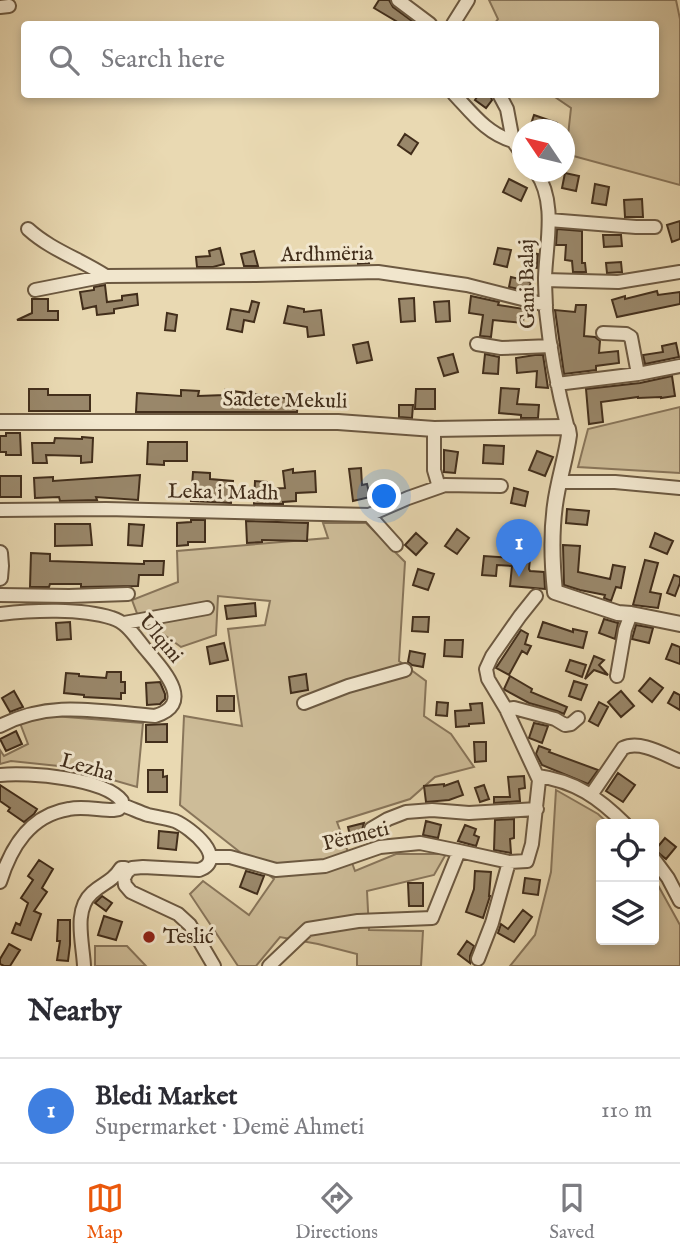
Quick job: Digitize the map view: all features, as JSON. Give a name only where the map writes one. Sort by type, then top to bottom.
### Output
[{"type":"street","points":[[398,0],[426,21]]},
{"type":"street","points":[[455,21],[468,0]]},
{"type":"street","points":[[458,98],[486,128],[512,141]]},
{"type":"street","points":[[501,98],[507,109],[512,136]]},
{"type":"street","name":"Gani Balaj","points":[[541,182],[549,220],[546,305],[557,384],[568,429],[555,507],[552,562],[555,592],[618,613],[631,614]]},
{"type":"street","name":"Gani Balaj","points":[[549,220],[655,227]]},
{"type":"street","name":"Ardhmëria","points":[[28,229],[56,250],[106,276]]},
{"type":"street","name":"Ardhmëria","points":[[36,290],[106,276],[378,272],[467,285],[546,305]]},
{"type":"street","points":[[545,280],[618,282],[680,272]]},
{"type":"street","points":[[603,333],[626,334],[631,337],[638,374]]},
{"type":"street","name":"Gani Balaj","points":[[477,344],[501,348],[551,346]]},
{"type":"street","points":[[557,384],[680,366]]},
{"type":"street","name":"Sadete Mekuli","points":[[0,422],[338,422],[434,429],[564,426],[568,429]]},
{"type":"street","points":[[434,429],[434,470],[439,487]]},
{"type":"street","points":[[559,482],[615,482],[680,488]]},
{"type":"street","name":"Leka i Madh","points":[[0,510],[106,509],[369,515],[445,485],[501,486]]},
{"type":"street","points":[[369,515],[396,545]]},
{"type":"street","points":[[0,553],[0,578]]},
{"type":"street","name":"Ulqini","points":[[0,595],[128,594]]},
{"type":"street","points":[[478,960],[509,862],[527,861],[537,809],[538,776],[506,709],[488,679],[486,668],[536,596]]},
{"type":"street","points":[[124,623],[207,608]]},
{"type":"street","name":"Ulqini","points":[[0,614],[71,612],[114,618],[124,623],[174,689],[172,708],[155,716],[91,710],[53,710],[26,715],[0,726]]},
{"type":"street","points":[[617,676],[625,630],[631,614],[680,624]]},
{"type":"street","points":[[304,703],[348,686],[405,670]]},
{"type":"street","points":[[506,709],[514,708],[555,719],[565,725],[578,718]]},
{"type":"street","points":[[591,795],[623,748],[631,744],[680,761]]},
{"type":"street","name":"Lezha","points":[[0,775],[35,774],[65,779],[93,785],[116,794],[122,801],[122,805],[113,810],[71,808],[41,818],[29,828],[9,856],[0,882]]},
{"type":"street","points":[[538,776],[563,781],[591,795],[620,819]]},
{"type":"street","points":[[84,966],[80,916],[85,900],[113,879],[121,868],[198,870],[210,863],[211,857],[199,839],[187,828],[174,821],[122,805]]},
{"type":"street","points":[[371,829],[406,812],[432,810],[469,813],[537,809]]},
{"type":"street","name":"Përmeti","points":[[211,857],[230,857],[276,870],[325,866],[380,847],[420,843],[509,862]]},
{"type":"street","points":[[269,966],[308,929],[358,921],[432,918],[459,850]]},
{"type":"street","points":[[659,864],[676,882],[680,901]]},
{"type":"street","points":[[132,868],[124,878],[131,892],[178,914],[190,925],[214,966]]},
{"type":"shaded area","points":[[489,0],[676,0],[680,19],[680,185],[575,156],[575,119],[570,119],[571,108],[556,98],[659,98],[659,21],[496,21],[498,19]]},
{"type":"shaded area","points":[[680,407],[680,473],[578,467],[588,429]]},
{"type":"shaded area","points":[[323,523],[366,523],[405,562],[399,661],[426,681],[424,716],[451,734],[474,767],[435,777],[410,799],[337,822],[355,871],[396,854],[446,854],[434,875],[367,891],[369,930],[423,931],[421,966],[357,966],[357,954],[280,937],[256,966],[238,966],[190,894],[203,881],[249,915],[274,879],[180,805],[184,716],[242,726],[228,629],[265,625],[270,601],[218,596],[216,635],[181,647],[138,616],[132,600],[178,582],[177,551],[328,538]]},
{"type":"shaded area","points":[[53,716],[143,723],[137,787],[68,767],[11,761],[0,764],[0,750],[4,756],[28,744],[20,723]]},
{"type":"shaded area","points":[[556,790],[604,819],[596,819],[596,945],[659,945],[659,887],[680,925],[680,966],[510,966],[535,935],[551,872]]},
{"type":"shaded area","points":[[95,946],[127,946],[146,966],[95,966]]},
{"type":"building","points":[[379,0],[389,0],[393,7],[412,21],[396,21],[374,8]]},
{"type":"building","points":[[491,98],[492,100],[486,108],[475,100]]},
{"type":"building","points":[[405,134],[418,143],[411,154],[398,145]]},
{"type":"building","points":[[575,175],[579,176],[576,191],[562,188],[563,182],[575,182]]},
{"type":"building","points":[[509,179],[527,188],[521,201],[503,192]]},
{"type":"building","points":[[595,184],[609,187],[606,205],[592,203]]},
{"type":"building","points":[[642,199],[643,217],[625,217],[624,200]]},
{"type":"building","points":[[680,221],[680,239],[672,242],[667,225]]},
{"type":"building","points":[[557,229],[582,231],[582,263],[585,263],[586,272],[573,272],[572,261],[565,260],[566,245],[556,245]]},
{"type":"building","points":[[603,235],[621,235],[622,246],[604,247]]},
{"type":"building","points":[[220,248],[224,264],[197,267],[196,257],[210,256],[209,251]]},
{"type":"building","points":[[498,248],[511,250],[507,267],[494,264]]},
{"type":"building","points":[[254,251],[258,266],[244,266],[241,254]]},
{"type":"building","points":[[368,251],[369,263],[358,264],[357,252]]},
{"type":"building","points":[[528,252],[538,254],[537,268],[525,265]]},
{"type":"building","points":[[621,262],[622,272],[607,273],[606,263]]},
{"type":"building","points":[[511,277],[531,282],[528,291],[509,287]]},
{"type":"building","points":[[105,285],[107,302],[137,294],[138,305],[97,315],[96,306],[83,309],[80,292]]},
{"type":"building","points":[[657,291],[658,295],[680,292],[680,304],[617,317],[612,300]]},
{"type":"building","points":[[471,296],[499,302],[498,305],[524,309],[523,323],[493,320],[491,337],[480,336],[483,315],[469,313]]},
{"type":"building","points":[[414,298],[415,321],[401,322],[399,299]]},
{"type":"building","points":[[32,299],[48,299],[48,311],[58,311],[58,320],[17,320],[32,313]]},
{"type":"building","points":[[252,301],[259,303],[254,322],[244,320],[242,332],[227,329],[231,309],[249,312]]},
{"type":"building","points":[[449,301],[450,321],[436,322],[434,302]]},
{"type":"building","points":[[576,305],[586,305],[584,336],[595,337],[600,341],[599,353],[618,351],[619,363],[596,366],[596,370],[564,374],[555,310],[575,312]]},
{"type":"building","points":[[288,306],[304,309],[304,312],[321,310],[324,335],[308,337],[307,327],[284,323]]},
{"type":"building","points":[[167,313],[177,315],[175,331],[165,330]]},
{"type":"building","points":[[368,342],[372,360],[357,363],[353,345]]},
{"type":"building","points":[[676,343],[679,357],[645,364],[643,355],[663,352],[662,346]]},
{"type":"building","points":[[453,354],[458,372],[444,376],[438,358]]},
{"type":"building","points":[[485,354],[499,357],[498,374],[483,373]]},
{"type":"building","points":[[543,355],[548,388],[536,387],[537,371],[517,373],[516,358]]},
{"type":"building","points":[[672,376],[675,396],[601,402],[603,422],[589,424],[586,389],[640,383]]},
{"type":"building","points":[[501,388],[519,389],[517,404],[539,405],[538,418],[521,418],[521,415],[499,413]]},
{"type":"building","points":[[29,389],[48,389],[48,395],[90,395],[90,411],[29,411]]},
{"type":"building","points":[[416,389],[435,389],[435,409],[415,409]]},
{"type":"building","points":[[181,390],[199,391],[198,396],[225,395],[225,390],[298,400],[297,412],[136,412],[137,393],[181,396]]},
{"type":"building","points":[[399,405],[413,405],[412,418],[399,417]]},
{"type":"building","points":[[6,433],[20,433],[21,455],[6,455],[6,452],[0,452],[0,436],[6,436]]},
{"type":"building","points":[[55,438],[93,438],[92,462],[81,463],[81,456],[46,455],[47,463],[33,463],[32,443],[54,443]]},
{"type":"building","points":[[148,442],[187,442],[187,461],[164,461],[164,465],[147,464]]},
{"type":"building","points":[[484,445],[504,446],[503,464],[483,463]]},
{"type":"building","points":[[444,450],[458,452],[455,473],[444,472]]},
{"type":"building","points":[[537,451],[553,457],[545,476],[529,470]]},
{"type":"building","points":[[361,468],[362,485],[367,484],[370,497],[353,501],[349,469]]},
{"type":"building","points":[[293,469],[293,473],[315,471],[316,492],[296,493],[296,501],[283,504],[254,504],[255,481],[267,482],[267,489],[285,488],[283,471]]},
{"type":"building","points":[[193,472],[210,473],[210,479],[233,481],[231,503],[191,501]]},
{"type":"building","points":[[140,475],[138,500],[96,497],[97,500],[60,501],[59,497],[35,498],[34,478],[53,477],[53,481]]},
{"type":"building","points":[[0,476],[21,476],[21,497],[0,497]]},
{"type":"building","points":[[514,488],[528,492],[525,506],[511,503]]},
{"type":"building","points":[[567,509],[589,511],[587,525],[566,523]]},
{"type":"building","points":[[205,520],[205,542],[188,542],[188,545],[177,546],[177,523]]},
{"type":"building","points":[[246,521],[308,523],[307,541],[262,540],[247,543]]},
{"type":"building","points":[[55,524],[90,524],[92,545],[55,546]]},
{"type":"building","points":[[129,524],[144,525],[142,546],[128,545]]},
{"type":"building","points":[[514,527],[530,530],[527,549],[531,549],[529,569],[544,572],[545,589],[510,586],[512,566],[497,565],[496,576],[482,575],[484,556],[512,558]]},
{"type":"building","points":[[457,529],[469,538],[457,554],[445,546]]},
{"type":"building","points":[[416,533],[427,543],[416,555],[405,545]]},
{"type":"building","points":[[655,533],[673,541],[667,554],[650,547]]},
{"type":"building","points":[[563,545],[580,546],[578,572],[610,579],[613,565],[625,567],[621,588],[616,587],[611,601],[604,598],[605,595],[564,585]]},
{"type":"building","points":[[31,553],[50,554],[50,561],[144,564],[144,561],[164,561],[163,575],[139,575],[138,586],[81,587],[81,584],[50,584],[49,587],[30,587]]},
{"type":"building","points":[[645,560],[658,563],[650,592],[661,594],[658,608],[633,605]]},
{"type":"building","points":[[418,569],[434,574],[428,590],[413,585]]},
{"type":"building","points":[[674,575],[680,577],[675,596],[667,593]]},
{"type":"building","points":[[255,603],[256,616],[227,619],[225,606]]},
{"type":"building","points":[[413,617],[429,617],[428,632],[412,631]]},
{"type":"building","points":[[604,619],[618,623],[615,639],[599,633]]},
{"type":"building","points":[[70,622],[71,639],[57,640],[56,623]]},
{"type":"building","points":[[543,622],[573,632],[573,629],[587,632],[583,648],[538,637]]},
{"type":"building","points":[[636,625],[653,628],[649,643],[632,639]]},
{"type":"building","points":[[521,630],[528,634],[525,644],[531,646],[527,654],[522,651],[509,675],[496,668]]},
{"type":"building","points":[[445,640],[463,640],[462,657],[444,656]]},
{"type":"building","points":[[224,643],[228,660],[210,664],[207,647]]},
{"type":"building","points":[[672,644],[680,647],[680,664],[666,659]]},
{"type":"building","points":[[410,651],[425,654],[423,667],[408,662]]},
{"type":"building","points":[[594,656],[604,660],[599,665],[608,675],[594,670],[585,679]]},
{"type":"building","points":[[570,660],[586,665],[582,677],[566,671]]},
{"type":"building","points":[[107,672],[121,672],[125,693],[121,693],[121,699],[64,693],[66,673],[106,678]]},
{"type":"building","points":[[306,674],[308,690],[291,693],[289,677]]},
{"type":"building","points":[[510,676],[532,689],[531,692],[567,707],[564,714],[529,703],[505,690]]},
{"type":"building","points":[[650,678],[663,688],[652,702],[639,691]]},
{"type":"building","points":[[574,681],[587,685],[581,700],[569,696]]},
{"type":"building","points":[[160,682],[165,699],[160,704],[147,705],[146,683]]},
{"type":"building","points":[[14,691],[23,707],[10,712],[2,698]]},
{"type":"building","points":[[621,691],[634,706],[621,717],[608,702]]},
{"type":"building","points":[[674,692],[680,695],[680,710],[668,703]]},
{"type":"building","points":[[217,696],[234,696],[234,711],[217,711]]},
{"type":"building","points":[[437,702],[448,703],[447,716],[436,715]]},
{"type":"building","points":[[599,702],[608,707],[598,726],[589,721]]},
{"type":"building","points":[[482,703],[484,723],[456,727],[455,711],[471,710],[470,704]]},
{"type":"building","points":[[534,723],[548,726],[542,743],[529,738]]},
{"type":"building","points":[[167,724],[167,742],[146,742],[146,725]]},
{"type":"building","points":[[16,731],[22,744],[6,751],[0,739]]},
{"type":"building","points":[[474,742],[486,742],[486,761],[475,762]]},
{"type":"building","points":[[539,746],[598,770],[588,784],[542,765],[536,754]]},
{"type":"building","points":[[148,770],[163,770],[163,777],[167,776],[167,792],[148,792]]},
{"type":"building","points":[[618,773],[635,785],[623,802],[606,791]]},
{"type":"building","points":[[524,776],[525,788],[519,789],[520,801],[494,803],[494,797],[510,797],[508,777]]},
{"type":"building","points":[[458,781],[463,795],[449,800],[426,802],[424,786],[444,786]]},
{"type":"building","points":[[0,785],[37,809],[34,814],[24,822],[8,811],[10,808],[0,801]]},
{"type":"building","points":[[484,785],[489,799],[480,802],[475,788]]},
{"type":"building","points":[[514,819],[514,838],[510,839],[511,853],[494,850],[495,820]]},
{"type":"building","points":[[426,821],[441,825],[438,838],[423,835]]},
{"type":"building","points":[[364,823],[362,830],[367,836],[351,840],[348,827]]},
{"type":"building","points":[[465,825],[476,829],[474,835],[479,837],[476,846],[458,841]]},
{"type":"building","points":[[159,831],[178,833],[176,850],[158,848]]},
{"type":"building","points":[[665,838],[676,847],[666,859],[659,853],[659,845]]},
{"type":"building","points":[[39,860],[53,869],[42,888],[47,892],[34,911],[41,914],[31,940],[12,933],[16,923],[20,925],[28,903],[21,898],[33,880],[28,876]]},
{"type":"building","points":[[246,871],[264,876],[257,894],[240,887]]},
{"type":"building","points":[[475,871],[491,872],[490,896],[483,918],[466,912],[474,889]]},
{"type":"building","points":[[525,878],[540,880],[538,895],[523,893]]},
{"type":"building","points":[[408,883],[423,883],[423,906],[409,906]]},
{"type":"building","points":[[102,896],[112,903],[106,911],[95,903]]},
{"type":"building","points":[[523,910],[532,917],[514,942],[498,933],[501,924],[508,929]]},
{"type":"building","points":[[104,916],[122,922],[116,940],[98,935]]},
{"type":"building","points":[[58,920],[70,920],[68,961],[57,960],[60,941],[57,941]]},
{"type":"building","points":[[467,941],[474,946],[470,963],[458,954]]},
{"type":"building","points":[[9,944],[20,950],[10,966],[4,966],[0,964],[0,959]]},
{"type":"place","name":"Bledi Market","points":[[519,577]]},
{"type":"place","name":"Teslić","points":[[149,937]]}]
